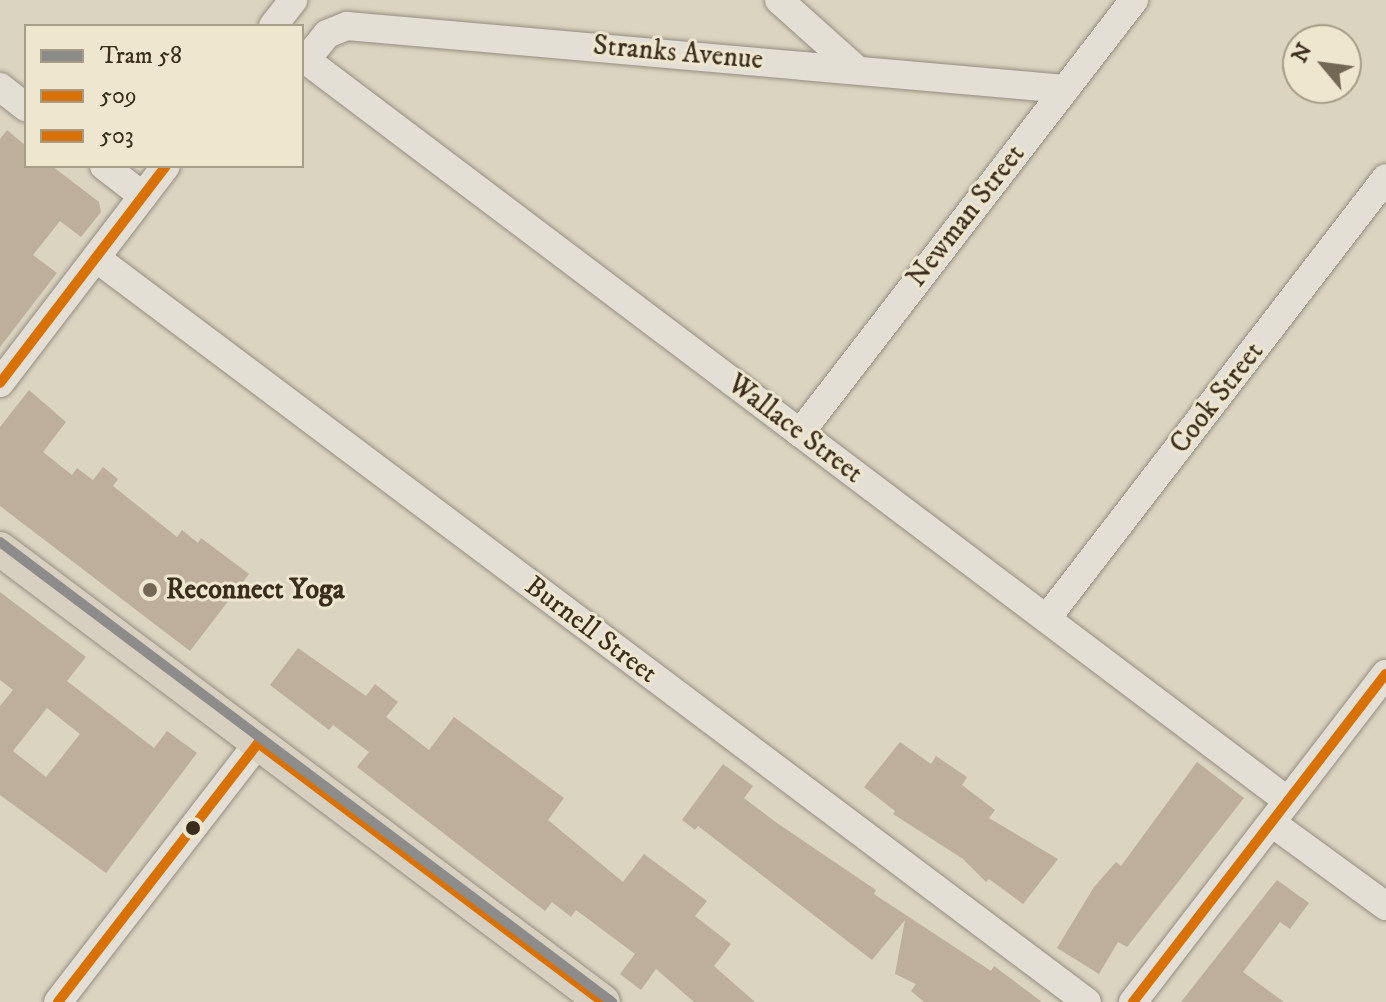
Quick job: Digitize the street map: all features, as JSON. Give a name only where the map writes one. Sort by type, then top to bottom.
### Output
[{"type":"main road","points":[[0,549],[599,1001]]},
{"type":"street","points":[[275,24],[293,0]]},
{"type":"street","points":[[779,0],[855,68]]},
{"type":"street","name":"Newman Street","points":[[800,433],[1134,0]]},
{"type":"street","name":"Stranks Avenue","points":[[304,58],[327,34],[347,26],[855,68],[1065,89]]},
{"type":"street","name":"Wallace Street","points":[[304,58],[1047,618],[1280,812],[1386,906]]},
{"type":"street","points":[[0,87],[24,105]]},
{"type":"street","points":[[107,168],[143,196]]},
{"type":"street","points":[[0,383],[164,168]]},
{"type":"street","name":"Cook Street","points":[[1047,618],[1386,178]]},
{"type":"street","name":"Burnell Street","points":[[96,258],[1087,1002]]},
{"type":"street","points":[[1133,1002],[1386,674]]},
{"type":"street","points":[[58,1002],[258,743]]},
{"type":"building","points":[[7,130],[24,144],[24,168],[55,168],[99,202],[101,212],[81,237],[60,221],[33,255],[57,273],[0,347],[0,139]]},
{"type":"building","points":[[29,390],[66,422],[43,452],[72,475],[77,468],[93,480],[103,467],[118,479],[113,486],[177,537],[182,530],[198,543],[201,538],[249,574],[190,651],[0,506],[0,427]]},
{"type":"building","points":[[0,592],[86,657],[67,681],[154,748],[167,731],[197,753],[106,873],[0,795],[0,706],[13,690],[0,680]],"holes":[[[47,708],[80,734],[46,777],[13,751]]]},
{"type":"building","points":[[298,648],[366,696],[375,684],[398,702],[386,717],[429,750],[454,717],[564,798],[548,820],[623,882],[644,854],[707,901],[695,916],[731,944],[714,966],[755,1002],[694,1002],[656,969],[641,990],[620,974],[635,954],[576,910],[571,917],[552,902],[545,911],[357,767],[369,752],[333,725],[329,730],[270,685]]},
{"type":"building","points":[[900,742],[931,764],[936,756],[967,777],[962,785],[995,810],[989,818],[1058,859],[1023,904],[989,879],[986,882],[963,859],[893,814],[895,811],[864,787]]},
{"type":"building","points":[[1197,762],[1244,798],[1127,947],[1118,942],[1099,974],[1057,948],[1094,887],[1116,862],[1121,866]]},
{"type":"building","points":[[723,764],[753,786],[744,798],[774,821],[876,890],[874,894],[991,971],[994,966],[1042,1002],[924,1002],[911,991],[916,984],[895,974],[905,920],[872,960],[698,826],[695,830],[682,820]]},
{"type":"building","points":[[1277,880],[1309,903],[1290,929],[1280,922],[1243,972],[1284,1002],[1181,1002]]},
{"type":"tram line","name":"58","points":[[0,542],[612,1002]]},
{"type":"transit line","name":"503","points":[[0,383],[164,168]]},
{"type":"transit line","name":"509","points":[[1133,1002],[1386,674]]},
{"type":"transit line","name":"509","points":[[58,1002],[258,743],[603,1002]]},
{"type":"place","name":"Reconnect Yoga","points":[[150,590]]}]
